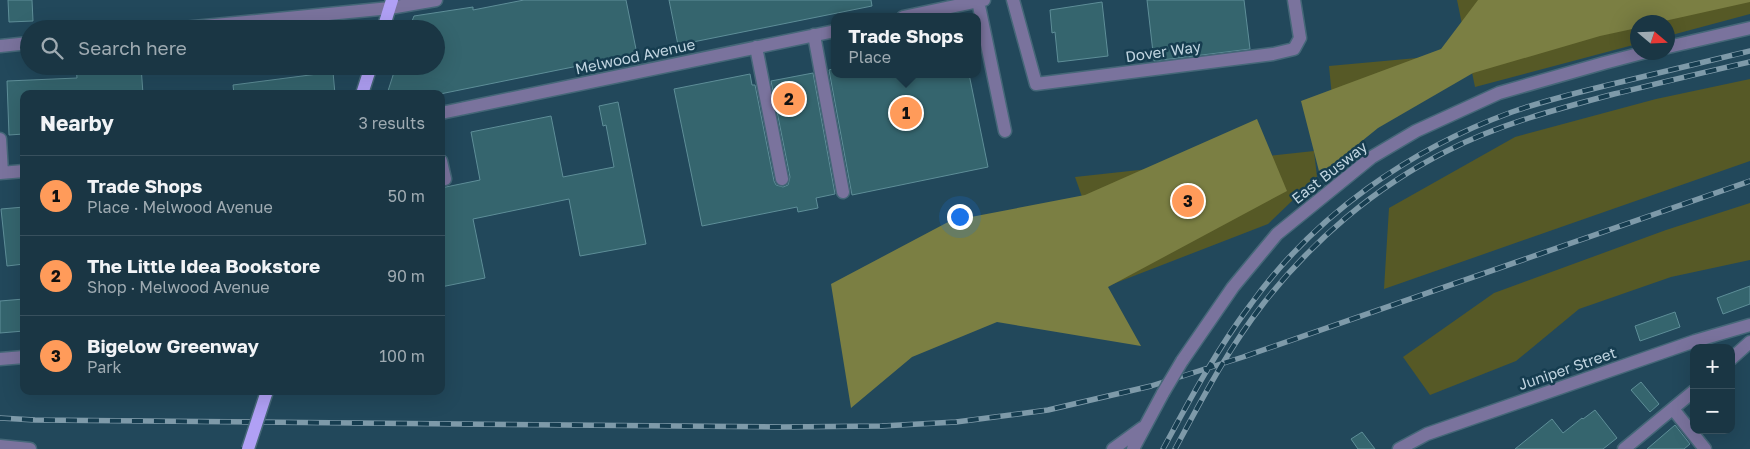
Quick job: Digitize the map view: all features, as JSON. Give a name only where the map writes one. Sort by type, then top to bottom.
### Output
[{"type":"main road","points":[[386,20],[391,4]]},
{"type":"main road","points":[[363,90],[368,75]]},
{"type":"main road","points":[[248,449],[266,395]]},
{"type":"street","points":[[251,20],[436,0]]},
{"type":"street","name":"Dover Way","points":[[1013,0],[1036,84],[1273,54],[1294,49],[1300,38],[1294,0]]},
{"type":"street","points":[[922,13],[981,1],[1006,131]]},
{"type":"street","points":[[1675,46],[1750,28]]},
{"type":"street","name":"Melwood Avenue","points":[[445,112],[831,32]]},
{"type":"street","points":[[814,35],[843,192]]},
{"type":"street","points":[[0,46],[20,44]]},
{"type":"street","points":[[756,47],[782,179]]},
{"type":"street","name":"East Busway","points":[[1133,449],[1182,361],[1233,287],[1277,234],[1372,157],[1416,131],[1499,93],[1630,56]]},
{"type":"street","points":[[0,138],[1,173],[20,171]]},
{"type":"street","name":"Juniper Street","points":[[1399,449],[1426,434],[1695,341],[1750,325]]},
{"type":"street","points":[[1735,355],[1750,342]]},
{"type":"street","points":[[0,359],[20,357]]},
{"type":"street","points":[[1624,449],[1690,395]]},
{"type":"street","points":[[1673,409],[1705,449]]},
{"type":"street","points":[[1113,449],[1146,425]]},
{"type":"street","points":[[0,446],[30,449]]},
{"type":"green space","points":[[1457,0],[1750,0],[1750,14],[1675,34],[1675,15],[1630,15],[1630,46],[1475,87]]},
{"type":"green space","points":[[1478,0],[1750,0],[1750,2],[1675,19],[1675,15],[1630,15],[1630,30],[1600,36],[1473,73],[1378,128],[1320,175],[1301,101],[1441,49]]},
{"type":"green space","points":[[1439,56],[1335,128],[1329,66]]},
{"type":"green space","points":[[1750,79],[1750,161],[1384,289],[1389,208],[1515,137],[1656,99]]},
{"type":"green space","points":[[1257,119],[1287,191],[1108,287],[1141,346],[997,322],[912,357],[851,408],[831,284],[950,221],[1085,195]]},
{"type":"green space","points":[[1314,151],[1317,177],[1268,224],[1113,284],[1075,177]]},
{"type":"green space","points":[[1750,203],[1750,260],[1671,277],[1579,309],[1516,361],[1430,395],[1403,357],[1494,293],[1666,230]]},
{"type":"building","points":[[8,0],[32,0],[33,20],[9,22]]},
{"type":"building","points":[[524,0],[626,0],[637,54],[445,93],[445,90],[388,90],[393,75],[445,75],[445,20],[412,20],[414,16],[473,7],[473,10]]},
{"type":"building","points":[[669,0],[871,0],[872,6],[678,45]]},
{"type":"building","points":[[1147,0],[1244,0],[1250,49],[1154,61]]},
{"type":"building","points":[[1102,2],[1108,56],[1058,62],[1055,32],[1052,33],[1050,10]]},
{"type":"building","points":[[831,69],[831,78],[970,78],[988,167],[852,195],[829,70]]},
{"type":"building","points":[[813,73],[835,194],[816,198],[818,208],[798,212],[797,207],[702,226],[674,89],[750,74],[752,85],[755,85],[774,181],[776,185],[783,187],[788,185],[790,177],[771,81]]},
{"type":"building","points":[[77,75],[142,75],[143,90],[20,90],[20,134],[9,135],[7,81],[77,78]]},
{"type":"building","points":[[310,75],[333,75],[335,90],[234,90],[233,85]]},
{"type":"building","points":[[618,102],[646,244],[580,256],[569,199],[473,219],[485,278],[445,286],[445,187],[480,180],[471,132],[551,116],[563,177],[614,167],[606,125],[603,126],[599,106]]},
{"type":"building","points":[[20,207],[20,264],[7,266],[1,209]]},
{"type":"building","points":[[1750,286],[1750,304],[1723,314],[1717,298]]},
{"type":"building","points":[[20,299],[20,331],[0,333],[0,301]]},
{"type":"building","points":[[1675,312],[1680,327],[1640,341],[1635,326]]},
{"type":"building","points":[[1641,382],[1659,404],[1650,412],[1631,390]]},
{"type":"building","points":[[1595,410],[1617,438],[1603,449],[1515,449],[1552,419],[1563,433]]},
{"type":"building","points":[[1675,425],[1690,444],[1684,449],[1647,449]]},
{"type":"building","points":[[1362,432],[1375,449],[1358,449],[1351,439]]},
{"type":"railway","points":[[1163,449],[1215,356],[1276,272],[1304,242],[1367,188],[1437,145],[1474,127],[1512,112],[1582,91],[1750,51]]},
{"type":"railway","points":[[1175,449],[1227,356],[1263,304],[1324,237],[1346,217],[1395,181],[1420,165],[1467,141],[1529,118],[1614,94],[1750,62]]},
{"type":"railway","points":[[0,418],[35,420],[781,427],[882,426],[956,422],[1048,410],[1151,386],[1243,357],[1750,181]]},
{"type":"place","name":"The Little Idea Bookstore","points":[[789,99]]},
{"type":"place","name":"Trade Shops","points":[[906,113]]},
{"type":"place","name":"Bigelow Greenway","points":[[1188,201]]}]
